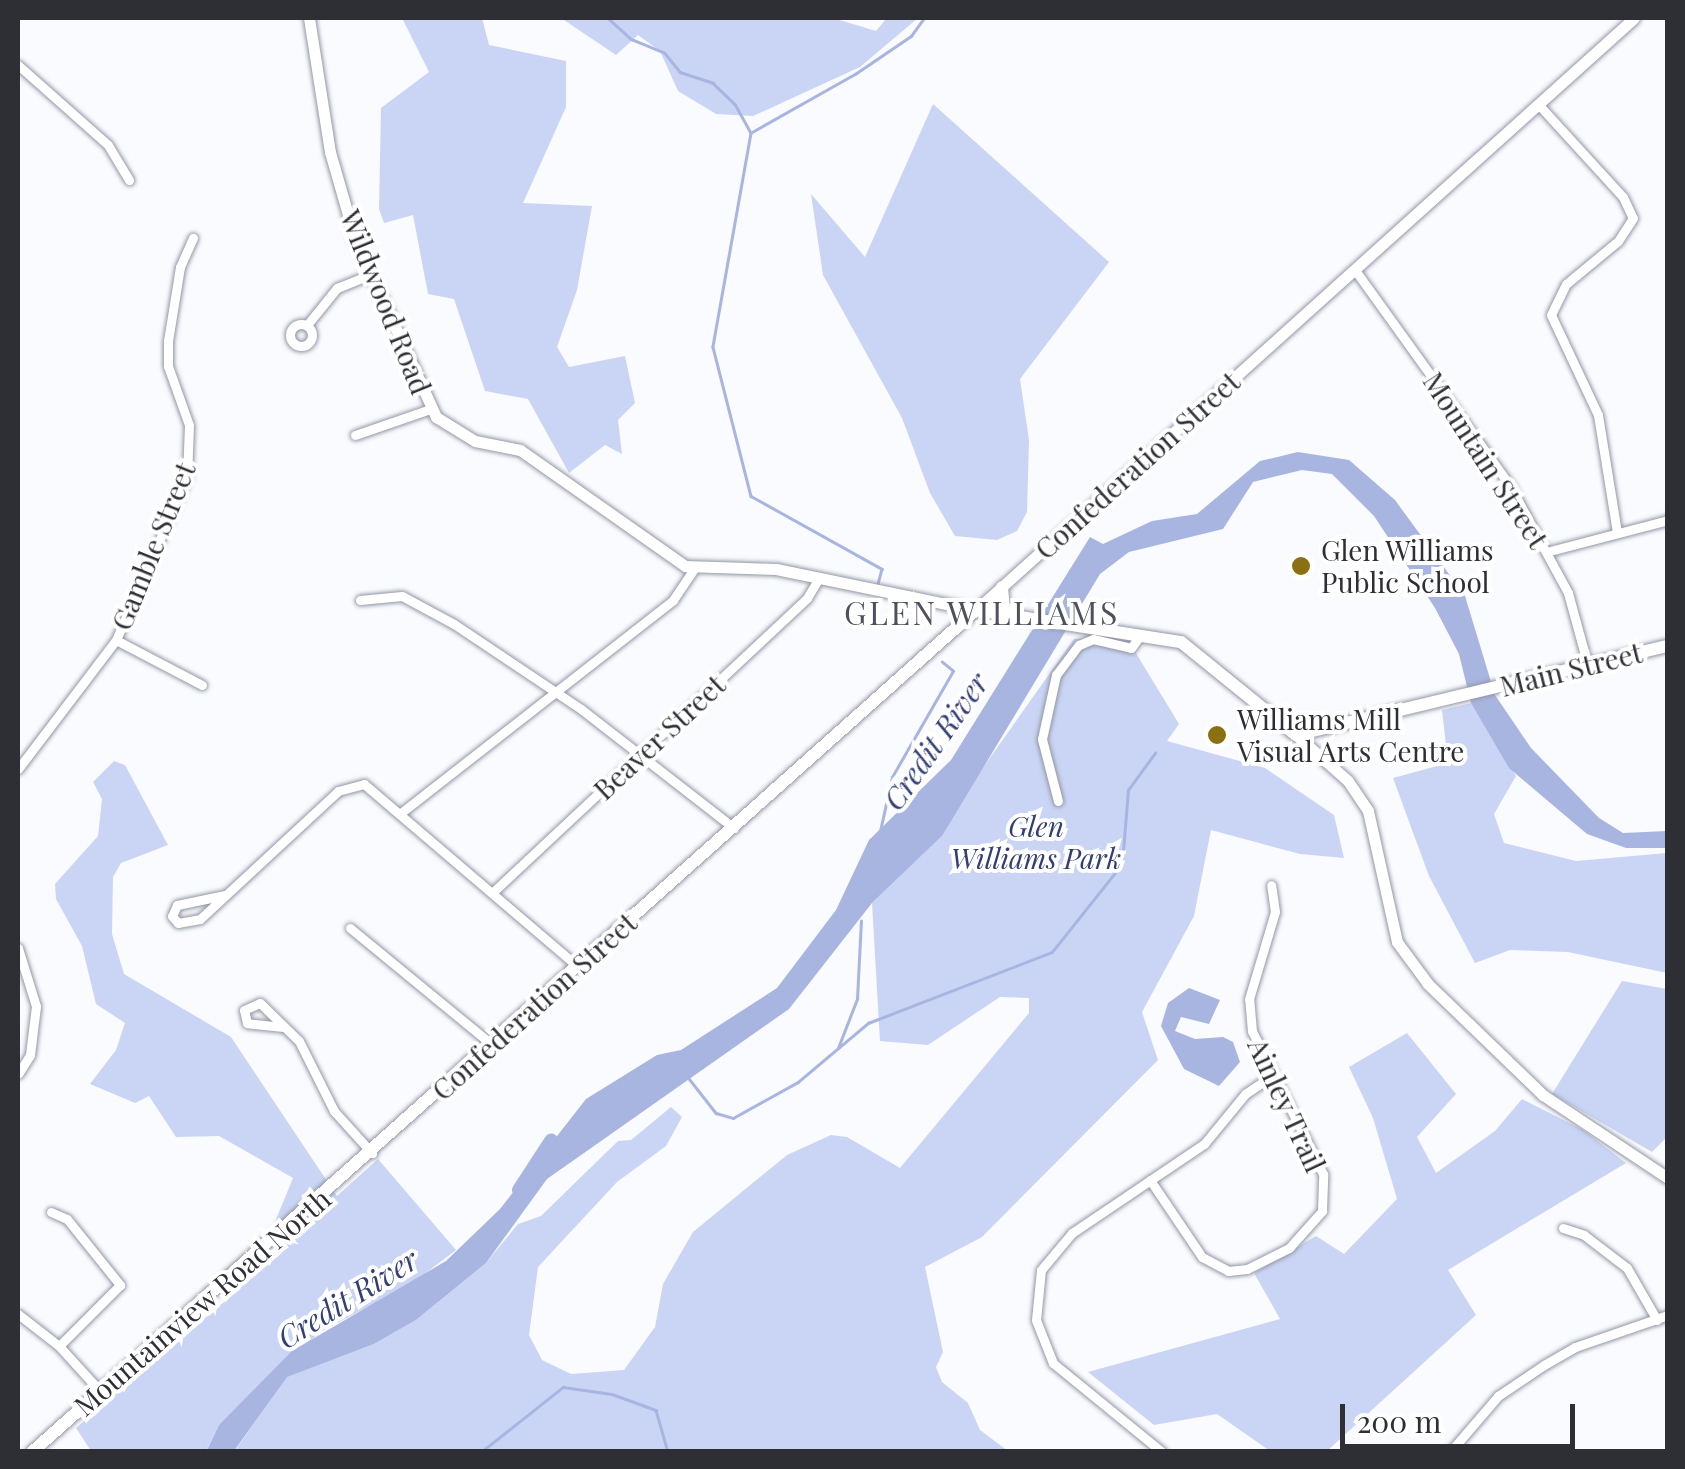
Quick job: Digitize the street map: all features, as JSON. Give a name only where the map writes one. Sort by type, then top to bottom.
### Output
[{"type":"main road","points":[[1002,587],[1004,608],[1030,618]]},
{"type":"main road","points":[[976,610],[1142,634],[1196,650],[1296,735]]},
{"type":"main road","name":"Confederation Street","points":[[372,1153],[976,610]]},
{"type":"main road","name":"Main Street","points":[[1296,735],[1668,646]]},
{"type":"main road","name":"Mountainview Road North","points":[[32,1452],[372,1153]]},
{"type":"street","name":"Wildwood Road","points":[[309,18],[330,152],[369,275],[430,409],[450,430],[520,450],[660,555],[694,569],[776,569],[976,610]]},
{"type":"street","name":"Confederation Street","points":[[976,610],[1634,18]]},
{"type":"street","points":[[18,66],[108,145],[129,180]]},
{"type":"street","points":[[1538,104],[1623,196],[1633,218],[1618,241],[1566,284],[1551,316],[1598,415],[1617,532]]},
{"type":"street","name":"Gamble Street","points":[[18,769],[116,640],[190,466],[189,424],[167,354],[180,266],[193,238]]},
{"type":"street","name":"Mountain Street","points":[[1355,270],[1483,446],[1546,552],[1576,615],[1588,666]]},
{"type":"street","points":[[307,326],[338,288],[369,275]]},
{"type":"street","points":[[355,435],[430,409]]},
{"type":"street","points":[[1546,552],[1668,520]]},
{"type":"street","points":[[402,812],[673,600],[694,569]]},
{"type":"street","name":"Beaver Street","points":[[493,892],[808,598],[820,578]]},
{"type":"street","points":[[360,600],[390,594],[414,601],[641,754],[734,828]]},
{"type":"street","points":[[1058,801],[1042,729],[1056,675],[1079,646],[1093,639],[1132,648],[1142,634]]},
{"type":"street","points":[[116,640],[202,685]]},
{"type":"street","points":[[1296,735],[1348,781],[1368,811],[1397,942],[1428,984],[1543,1094],[1668,1178]]},
{"type":"street","points":[[224,896],[177,905],[172,916],[178,923],[200,920],[338,791],[358,783],[402,812],[578,967]]},
{"type":"street","name":"Ainley Trail","points":[[1150,1180],[1202,1256],[1228,1271],[1247,1269],[1308,1234],[1322,1211],[1323,1174],[1252,1031],[1249,999],[1274,912],[1271,884]]},
{"type":"street","points":[[350,928],[490,1044]]},
{"type":"street","points":[[18,948],[36,1006],[30,1054],[18,1074]]},
{"type":"street","points":[[284,1027],[298,1040],[334,1111],[372,1153]]},
{"type":"street","points":[[1162,1452],[1053,1364],[1035,1306],[1040,1270],[1059,1245],[1204,1144],[1245,1094],[1272,1074]]},
{"type":"street","points":[[51,1212],[67,1218],[120,1285],[58,1346]]},
{"type":"street","points":[[1450,1452],[1498,1396],[1544,1365],[1574,1347],[1662,1318],[1627,1268],[1584,1234],[1562,1228]]},
{"type":"street","points":[[18,1314],[58,1346],[99,1390]]},
{"type":"green space","points":[[402,18],[482,18],[489,45],[566,61],[566,107],[523,203],[592,206],[577,290],[557,347],[569,367],[625,356],[635,403],[618,420],[622,454],[605,445],[569,473],[528,399],[485,391],[454,299],[428,294],[413,215],[384,223],[379,209],[381,108],[429,72]]},
{"type":"green space","points":[[561,18],[833,18],[876,31],[887,18],[918,18],[860,67],[753,116],[716,114],[678,91],[660,51],[638,35],[616,55]]},
{"type":"green space","points":[[933,104],[1109,262],[1020,379],[1029,440],[1027,512],[1017,531],[997,540],[955,536],[930,493],[902,418],[823,275],[811,194],[865,257]]},
{"type":"green space","name":"Glen Williams Park","points":[[1074,639],[1128,640],[1179,724],[1167,741],[1265,768],[1334,815],[1344,858],[1300,854],[1211,830],[1194,916],[1142,1012],[1158,1060],[982,1237],[925,1267],[943,1352],[936,1367],[942,1382],[968,1403],[980,1430],[1008,1451],[234,1452],[286,1377],[374,1344],[416,1320],[486,1263],[518,1224],[541,1216],[618,1141],[631,1140],[671,1107],[682,1117],[666,1146],[617,1182],[538,1267],[529,1335],[542,1360],[571,1374],[624,1370],[655,1327],[663,1284],[693,1232],[787,1155],[831,1135],[847,1137],[900,1168],[1029,1013],[1029,998],[1000,997],[928,1045],[880,1041],[872,903],[942,836],[958,803]]},
{"type":"green space","points":[[1471,703],[1516,776],[1494,814],[1504,843],[1576,861],[1667,853],[1667,973],[1568,952],[1510,950],[1475,963],[1429,876],[1393,778],[1448,763],[1442,710]]},
{"type":"green space","points":[[114,761],[125,765],[168,845],[121,863],[113,877],[112,934],[124,974],[231,1037],[337,1196],[378,1159],[456,1250],[410,1285],[320,1332],[219,1425],[206,1451],[91,1451],[76,1428],[278,1256],[270,1234],[293,1178],[219,1136],[176,1137],[149,1096],[135,1103],[90,1084],[116,1050],[125,1023],[96,1004],[82,946],[56,899],[55,884],[98,836],[102,799],[93,782]]},
{"type":"green space","points":[[1622,981],[1667,989],[1667,1137],[1652,1152],[1552,1094]]},
{"type":"green space","points":[[1407,1033],[1456,1094],[1417,1137],[1436,1173],[1495,1131],[1522,1099],[1583,1130],[1626,1163],[1448,1270],[1476,1315],[1327,1451],[1270,1451],[1217,1414],[1154,1425],[1088,1372],[1280,1319],[1254,1273],[1316,1236],[1344,1254],[1397,1199],[1373,1118],[1349,1067]]},
{"type":"shaded area","name":"Credit River","points":[[1298,452],[1349,460],[1395,500],[1465,596],[1495,695],[1531,748],[1599,818],[1623,833],[1667,831],[1667,848],[1626,848],[1587,834],[1509,768],[1471,703],[1459,654],[1435,608],[1374,516],[1332,474],[1302,470],[1253,482],[1223,529],[1129,552],[1100,574],[942,836],[872,903],[789,1009],[547,1179],[486,1263],[416,1320],[374,1344],[287,1377],[234,1451],[206,1452],[219,1425],[292,1351],[446,1261],[500,1209],[586,1099],[657,1055],[681,1050],[777,988],[836,910],[869,840],[951,760],[1090,537],[1103,544],[1152,521],[1197,514],[1260,461]]},
{"type":"shaded area","points":[[1189,988],[1220,1000],[1209,1024],[1181,1017],[1175,1031],[1195,1039],[1223,1037],[1233,1042],[1240,1062],[1219,1086],[1184,1069],[1161,1026],[1168,1003]]},
{"type":"waterway","points":[[608,18],[631,39],[664,52],[680,72],[713,83],[735,104],[751,133],[713,347],[751,496],[882,569],[878,584]]},
{"type":"waterway","points":[[752,132],[855,74],[911,36],[924,18]]},
{"type":"waterway","points":[[880,831],[892,777],[953,671],[942,662]]},
{"type":"waterway","points":[[687,1076],[716,1113],[733,1118],[798,1082],[868,1023],[1052,952],[1122,864],[1128,790],[1155,753]]},
{"type":"waterway","points":[[838,1048],[857,999],[861,921]]},
{"type":"waterway","name":"Credit River","points":[[519,1190],[551,1141]]},
{"type":"waterway","points":[[481,1452],[563,1387],[612,1394],[656,1410],[668,1452]]},
{"type":"place","name":"Glen Williams Public School","points":[[1301,566]]},
{"type":"place","name":"Williams Mill Visual Arts Centre","points":[[1217,735]]},
{"type":"district","name":"GLEN WILLIAMS","points":[[982,612]]}]
